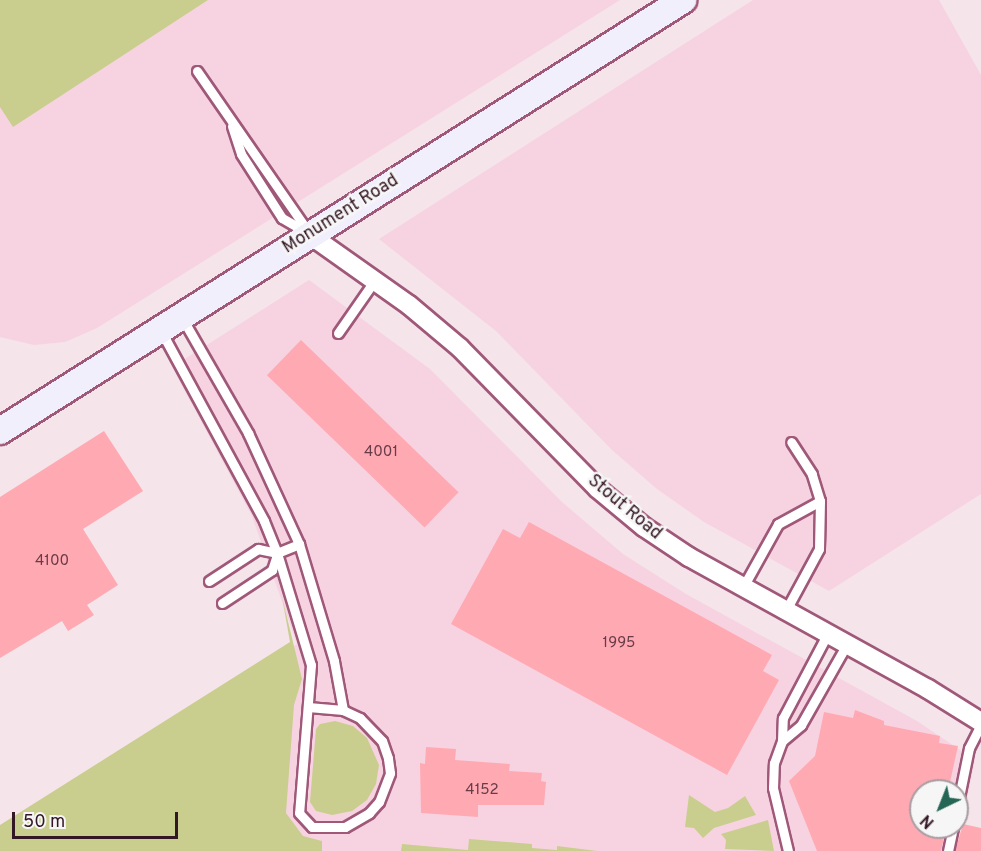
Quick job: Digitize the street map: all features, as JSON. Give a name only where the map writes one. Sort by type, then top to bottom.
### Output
[{"type":"street","name":"Monument Road","points":[[0,431],[683,0]]},
{"type":"street","name":"Stout Road","points":[[310,235],[375,280],[482,368],[618,506],[666,543],[828,633],[981,723]]},
{"type":"lane","points":[[197,71],[231,124],[241,154],[282,218],[310,235]]},
{"type":"lane","points":[[338,333],[375,280]]},
{"type":"lane","points":[[182,316],[248,434],[299,544],[331,649],[344,710]]},
{"type":"lane","points":[[160,330],[210,415],[277,553],[311,665],[299,813],[312,827],[333,830],[369,813],[379,802],[390,773],[382,741],[360,718],[344,710],[308,707]]},
{"type":"lane","points":[[786,610],[819,549],[820,501],[812,474],[790,442]]},
{"type":"lane","points":[[743,587],[778,524],[820,501]]},
{"type":"lane","points":[[209,581],[258,549],[277,553],[299,544]]},
{"type":"lane","points":[[222,603],[272,570],[277,553]]},
{"type":"lane","points":[[788,851],[772,788],[774,763],[782,741],[783,718],[828,633]]},
{"type":"lane","points":[[782,741],[801,725],[847,644]]},
{"type":"lane","points":[[963,779],[969,748],[981,723]]},
{"type":"shaded area","points":[[0,0],[620,0],[97,328],[65,342],[34,345],[0,337]]},
{"type":"shaded area","points":[[753,0],[939,0],[981,75],[981,494],[829,591],[704,522],[657,489],[612,450],[496,331],[379,239]]},
{"type":"shaded area","points":[[309,280],[430,369],[562,502],[623,554],[686,594],[917,721],[975,760],[969,789],[969,779],[909,779],[909,839],[959,839],[956,851],[0,851],[0,833],[297,644],[252,516],[172,367]]},
{"type":"green space","points":[[0,0],[208,0],[13,127],[0,107]]},
{"type":"green space","points":[[282,597],[302,679],[294,705],[286,813],[303,836],[322,841],[322,851],[0,851],[0,825],[290,642]]},
{"type":"green space","points":[[335,721],[353,726],[367,738],[379,765],[376,784],[367,800],[352,811],[332,815],[316,811],[310,802],[316,729],[320,724]]},
{"type":"green space","points":[[689,795],[715,812],[728,808],[745,796],[756,815],[714,828],[703,838],[694,828],[685,827]]},
{"type":"green space","points":[[768,820],[774,851],[725,849],[726,840],[721,834]]},
{"type":"green space","points":[[469,839],[532,844],[532,848],[557,850],[557,846],[597,851],[401,851],[402,844],[468,850]]},
{"type":"building","points":[[301,340],[459,492],[424,527],[267,375]]},
{"type":"building","points":[[104,431],[143,491],[83,529],[118,585],[87,605],[94,615],[68,631],[62,621],[0,658],[0,497]]},
{"type":"building","points":[[529,522],[772,655],[763,671],[779,680],[727,775],[451,624],[503,529],[520,538]]},
{"type":"building","points":[[855,710],[884,721],[884,725],[940,736],[939,743],[958,746],[951,779],[909,779],[909,839],[944,839],[941,851],[817,851],[789,781],[815,756],[824,712],[853,718]]},
{"type":"building","points":[[426,747],[456,749],[455,760],[510,764],[509,771],[542,773],[541,781],[546,782],[544,805],[478,805],[478,817],[421,813],[420,763],[425,764]]},
{"type":"building","points":[[969,825],[981,828],[981,851],[955,851],[959,839],[969,839]]}]
